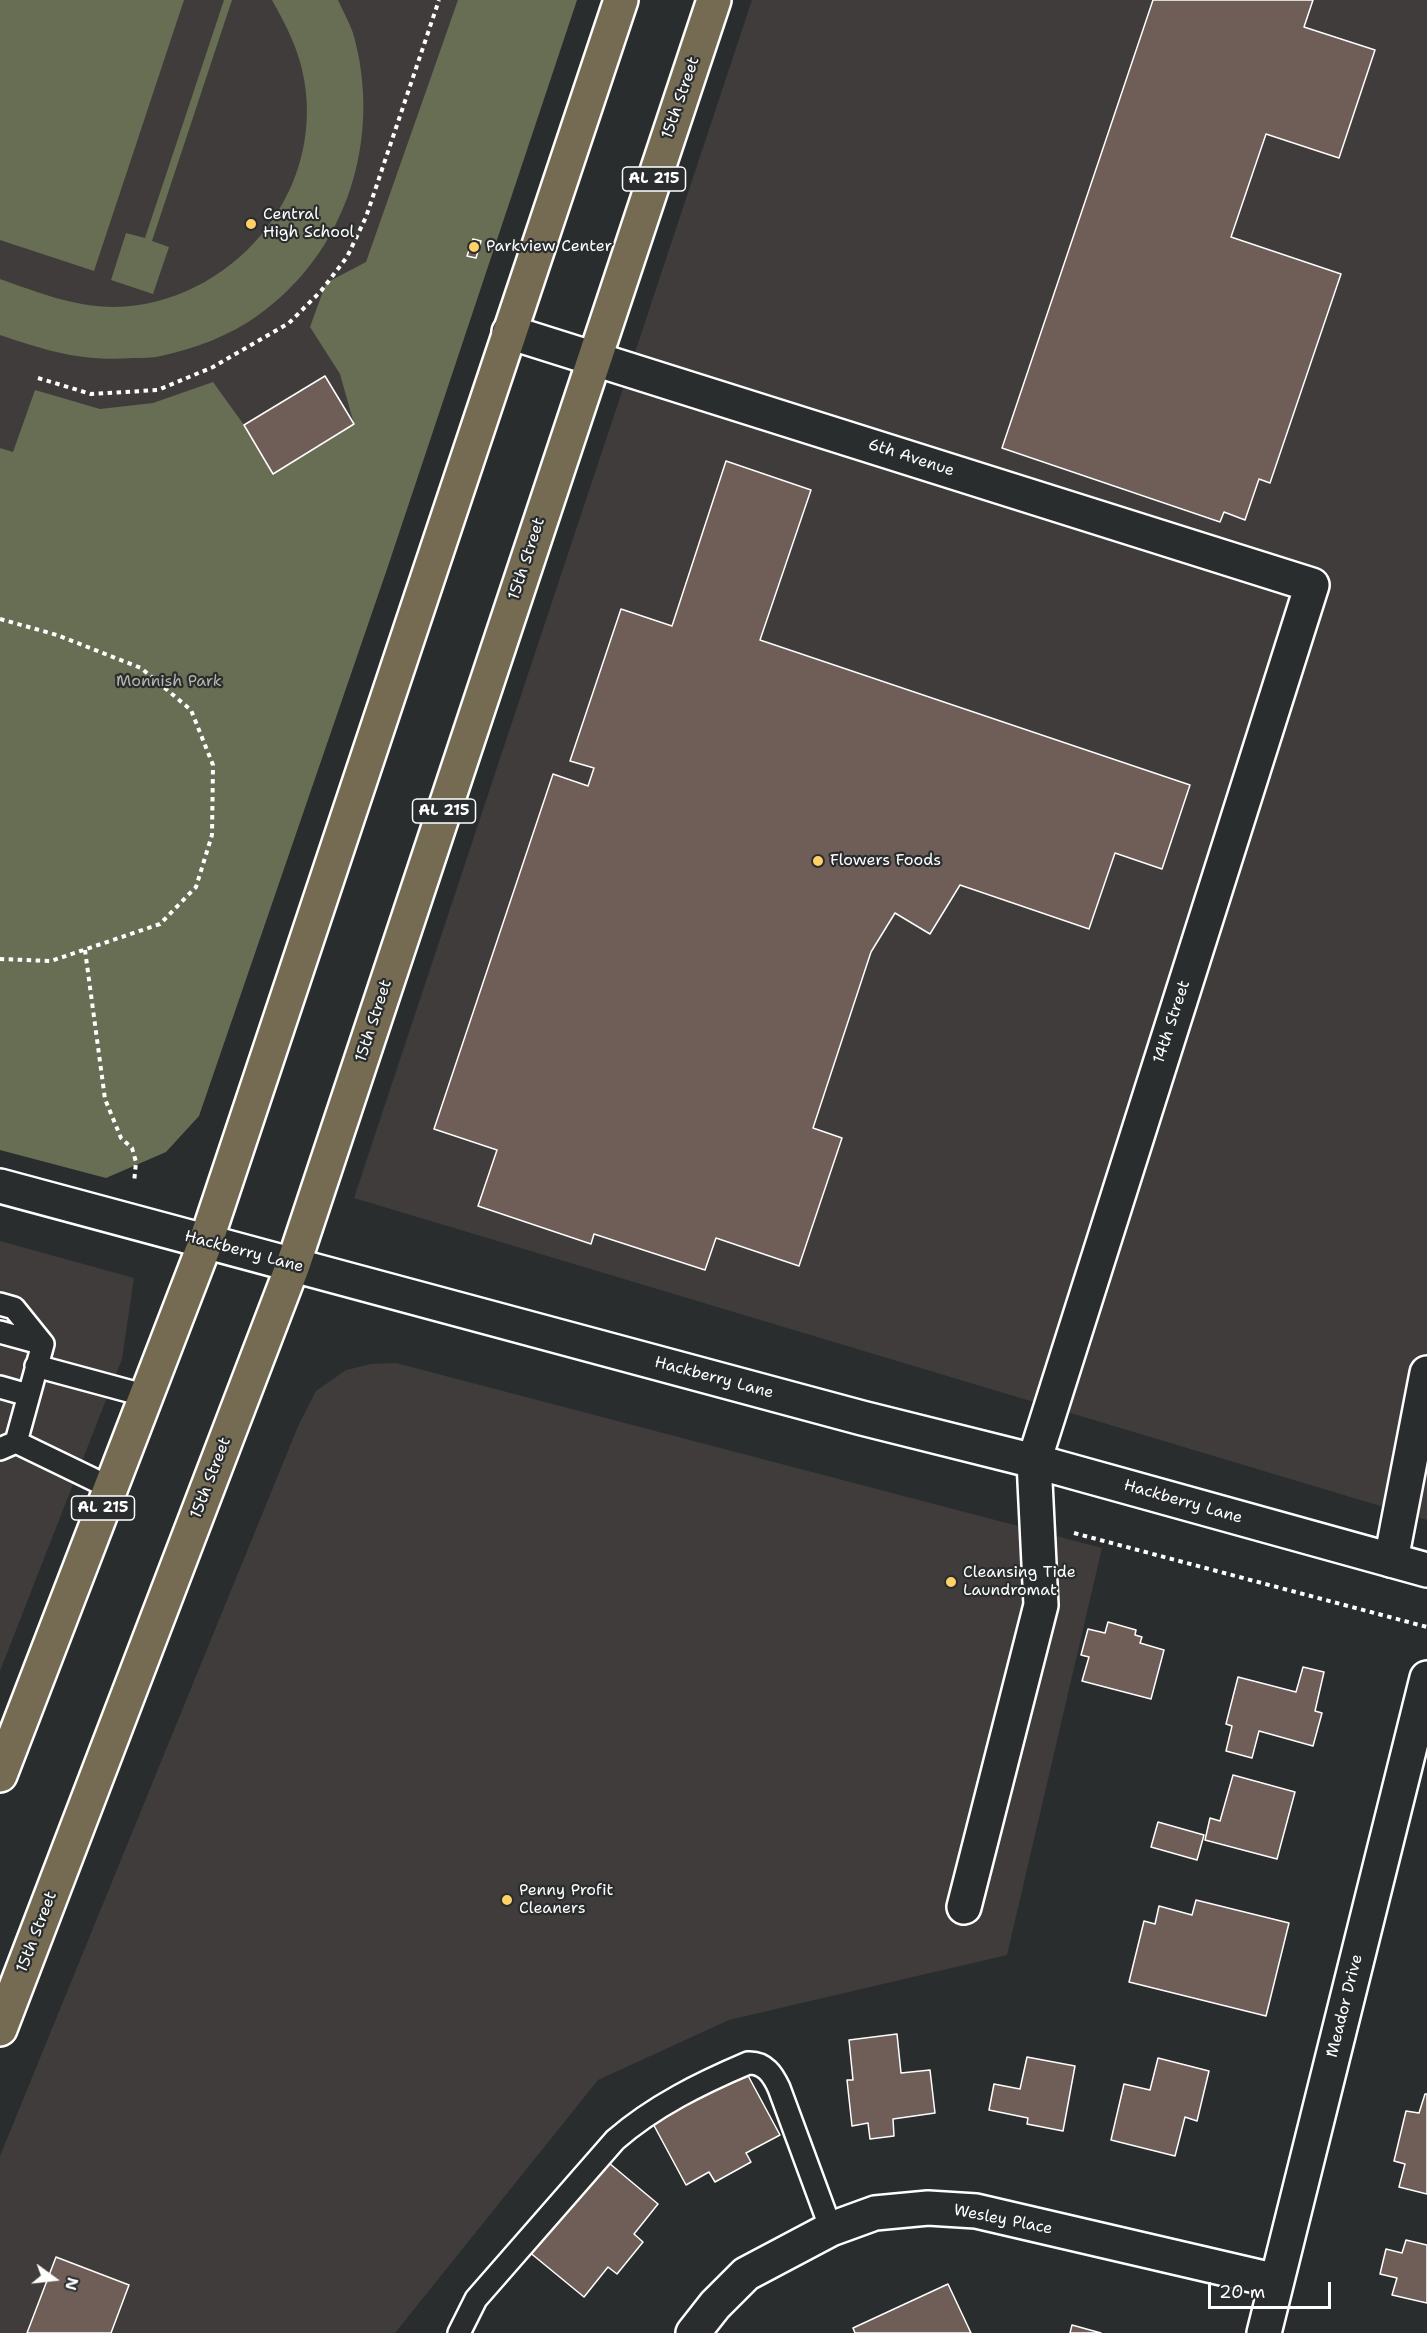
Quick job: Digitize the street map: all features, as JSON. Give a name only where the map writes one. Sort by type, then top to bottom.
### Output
[{"type":"main road","name":"AL 215","points":[[0,1775],[206,1241],[621,0]]},
{"type":"main road","name":"15th Street","points":[[0,2029],[293,1265],[714,0]]},
{"type":"street","name":"6th Avenue","points":[[509,332],[1312,585]]},
{"type":"street","name":"14th Street","points":[[964,1907],[1041,1605],[1034,1461],[1312,585]]},
{"type":"street","name":"Hackberry Lane","points":[[0,1186],[862,1418],[1034,1461],[1427,1570]]},
{"type":"street","points":[[1391,1560],[1427,1373]]},
{"type":"street","name":"Meador Drive","points":[[1264,2333],[1427,1678]]},
{"type":"street","name":"Wesley Place","points":[[693,2333],[715,2305],[747,2274],[831,2229],[875,2213],[928,2208],[976,2211],[1277,2281]]},
{"type":"lane","points":[[0,1304],[14,1308],[43,1344]]},
{"type":"lane","points":[[0,1332],[43,1344]]},
{"type":"lane","points":[[43,1344],[28,1395],[8,1446],[111,1488]]},
{"type":"lane","points":[[36,1366],[147,1396]]},
{"type":"lane","points":[[0,1387],[28,1395]]},
{"type":"lane","points":[[459,2333],[476,2299],[615,2140],[633,2124],[704,2082],[748,2063],[755,2063],[768,2070],[779,2088],[831,2229]]},
{"type":"path","points":[[38,378],[91,394],[158,390],[213,366],[289,322],[321,291],[347,257],[366,216],[440,0]]},
{"type":"path","points":[[0,619],[57,635],[141,668],[191,710],[213,765],[212,835],[196,887],[160,924],[51,961],[0,959]]},
{"type":"path","points":[[85,950],[105,1099],[121,1138],[132,1148],[136,1162],[134,1185]]},
{"type":"path","points":[[1036,1523],[1427,1627]]},
{"type":"shaded area","name":"Central High School","points":[[0,0],[577,0],[385,575],[0,448]]},
{"type":"shaded area","points":[[752,0],[1427,0],[1427,1520],[354,1198]]},
{"type":"shaded area","points":[[0,1241],[134,1278],[122,1359],[0,1671]]},
{"type":"shaded area","points":[[396,1363],[1102,1548],[1007,1955],[729,2020],[598,2080],[395,2333],[0,2333],[0,2156],[299,1424],[316,1391],[346,1370],[371,1364]]},
{"type":"green space","points":[[0,0],[184,0],[94,271],[0,240]]},
{"type":"green space","points":[[224,0],[232,0],[152,241],[169,247],[153,294],[111,280],[126,233],[145,238]]},
{"type":"green space","points":[[272,0],[338,0],[353,33],[361,72],[363,112],[360,152],[350,190],[335,226],[314,260],[288,290],[257,316],[235,330],[198,346],[158,357],[115,359],[81,357],[0,335],[0,279],[56,298],[99,306],[114,307],[156,301],[196,287],[231,265],[260,236],[284,202],[299,163],[307,122],[304,79],[299,58]]},
{"type":"green space","name":"Monnish Park","points":[[458,0],[577,0],[385,575],[199,1116],[166,1152],[106,1178],[0,1150],[0,448],[13,452],[35,390],[100,409],[153,403],[213,382],[244,425],[273,473],[354,424],[340,374],[310,327],[326,283],[366,262]]},
{"type":"building","points":[[1153,0],[1313,0],[1304,27],[1375,50],[1339,158],[1266,134],[1231,237],[1341,274],[1270,483],[1259,479],[1245,520],[1224,512],[1220,522],[1002,448]]},
{"type":"building","points":[[473,239],[481,241],[476,258],[467,256]]},
{"type":"building","points":[[325,376],[354,424],[273,474],[244,425]]},
{"type":"building","name":"Flowers Foods","points":[[726,461],[811,490],[760,640],[1190,785],[1162,869],[1115,853],[1089,929],[960,885],[930,934],[895,913],[871,952],[813,1128],[842,1138],[799,1266],[716,1238],[705,1270],[594,1234],[591,1244],[478,1206],[497,1150],[434,1129],[553,774],[588,786],[594,768],[570,761],[621,609],[672,626]]},
{"type":"building","points":[[1108,1622],[1136,1630],[1135,1635],[1142,1637],[1140,1643],[1164,1650],[1151,1699],[1082,1681],[1089,1657],[1081,1655],[1088,1629],[1105,1633]]},
{"type":"building","points":[[1303,1667],[1324,1672],[1315,1711],[1322,1713],[1313,1746],[1259,1731],[1252,1758],[1226,1751],[1232,1726],[1226,1724],[1238,1677],[1296,1692]]},
{"type":"building","points":[[1233,1775],[1295,1792],[1277,1859],[1205,1840],[1210,1818],[1220,1821]]},
{"type":"building","points":[[1158,1822],[1204,1835],[1197,1860],[1151,1847]]},
{"type":"building","points":[[1196,1900],[1289,1923],[1266,2016],[1129,1982],[1144,1921],[1155,1924],[1159,1906],[1192,1915]]},
{"type":"building","points":[[897,2034],[901,2073],[930,2070],[935,2113],[893,2119],[894,2136],[870,2139],[868,2123],[852,2126],[847,2080],[853,2080],[849,2040]]},
{"type":"building","points":[[1027,2057],[1075,2066],[1063,2131],[1027,2124],[1028,2118],[989,2110],[994,2084],[1020,2089]]},
{"type":"building","points":[[1158,2058],[1209,2071],[1197,2121],[1185,2117],[1175,2156],[1111,2140],[1124,2084],[1150,2090]]},
{"type":"building","points":[[745,2070],[780,2135],[746,2153],[751,2162],[715,2182],[709,2172],[686,2185],[651,2120]]},
{"type":"building","points":[[1425,2094],[1427,2094],[1427,2194],[1399,2187],[1405,2164],[1394,2161],[1406,2111],[1419,2113]]},
{"type":"building","points":[[603,2158],[658,2204],[634,2234],[643,2242],[617,2274],[608,2267],[584,2297],[528,2251]]},
{"type":"building","points":[[1406,2240],[1427,2245],[1427,2303],[1392,2295],[1397,2278],[1380,2274],[1386,2249],[1402,2253]]},
{"type":"building","points":[[56,2257],[129,2285],[111,2333],[27,2333]]},
{"type":"building","points":[[948,2284],[971,2333],[855,2333],[853,2328]]},
{"type":"building","points":[[1072,2325],[1101,2333],[1070,2333]]},
{"type":"place","name":"Central High School","points":[[251,224]]},
{"type":"place","name":"Parkview Center","points":[[474,247]]},
{"type":"place","name":"Flowers Foods","points":[[818,861]]},
{"type":"place","name":"Cleansing Tide Laundromat","points":[[951,1582]]},
{"type":"place","name":"Penny Profit Cleaners","points":[[507,1900]]}]
